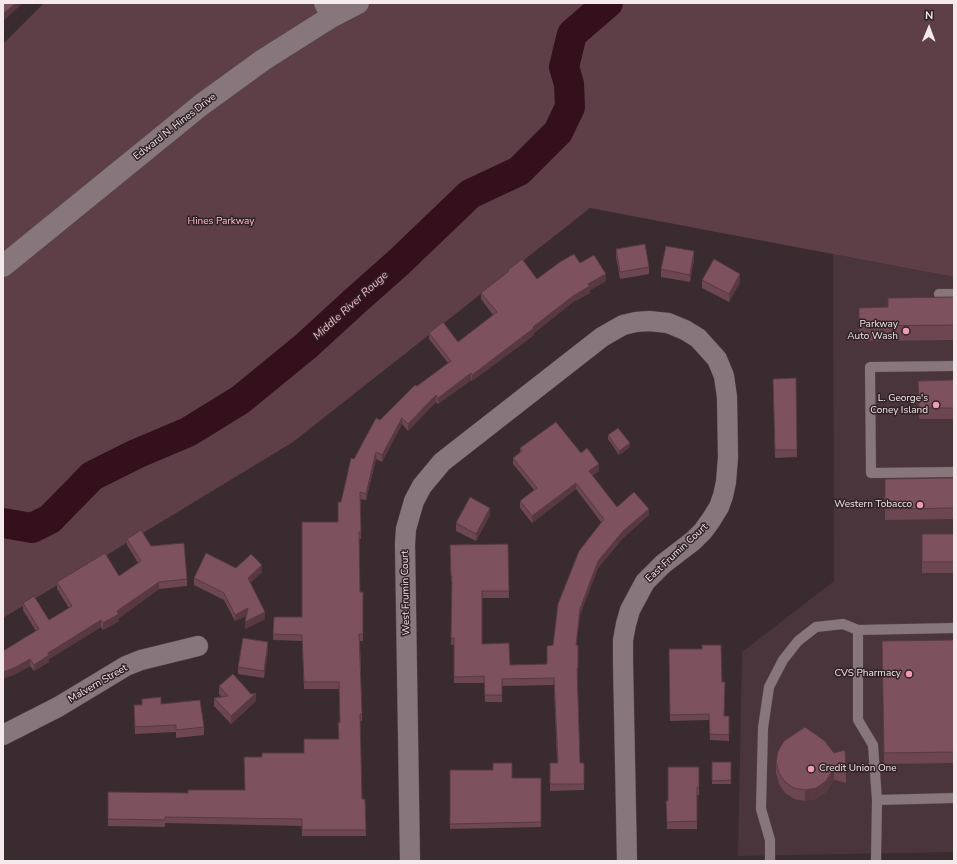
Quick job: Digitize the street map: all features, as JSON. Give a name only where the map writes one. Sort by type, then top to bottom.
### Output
[{"type":"street","name":"Edward N. Hines Drive","points":[[3,266],[201,105],[263,60],[327,10],[358,3]]},
{"type":"street","name":"East Frumin Court","points":[[541,384],[616,328],[636,322],[649,321],[668,323],[685,330],[698,338],[717,359],[724,376],[727,397],[728,457],[726,482],[719,507],[703,531],[693,541],[663,564],[646,582],[630,610],[626,624],[623,640],[623,661],[627,861]]},
{"type":"street","name":"West Frumin Court","points":[[410,861],[405,544],[409,515],[422,486],[442,462],[541,384]]},
{"type":"street","name":"Malvern Street","points":[[3,735],[58,707],[126,666],[141,660],[198,646]]},
{"type":"lane","points":[[939,294],[954,294]]},
{"type":"lane","points":[[954,366],[870,367],[871,473],[954,472]]},
{"type":"lane","points":[[770,861],[770,840],[761,809],[763,728],[769,687],[783,660],[798,641],[816,626],[843,624],[858,630],[954,628]]},
{"type":"lane","points":[[858,630],[858,720],[872,745],[877,800],[876,861]]},
{"type":"lane","points":[[877,800],[954,798]]},
{"type":"shaded area","points":[[833,254],[954,277],[954,852],[738,856],[742,652],[834,581]]},
{"type":"green space","name":"Hines Parkway","points":[[44,3],[954,3],[954,277],[590,208],[293,442],[3,618],[3,44]]},
{"type":"building","points":[[3,3],[16,3],[3,14]]},
{"type":"building","points":[[645,244],[649,267],[620,272],[616,249]]},
{"type":"building","points":[[666,246],[694,251],[690,275],[661,269]]},
{"type":"building","points":[[574,254],[580,263],[594,255],[606,274],[588,284],[590,286],[573,296],[472,375],[471,373],[438,398],[436,395],[408,424],[402,418],[382,455],[376,452],[366,494],[360,492],[360,592],[363,592],[363,634],[359,634],[362,714],[360,714],[362,799],[365,799],[366,830],[302,830],[302,819],[165,817],[165,820],[108,819],[108,792],[188,793],[188,790],[245,790],[244,757],[262,757],[262,753],[304,753],[304,739],[339,739],[339,682],[304,682],[302,635],[273,634],[274,617],[302,617],[302,522],[338,522],[338,502],[341,502],[351,458],[354,459],[376,418],[380,420],[415,385],[417,386],[451,361],[429,333],[443,322],[458,342],[497,312],[481,293],[522,259],[537,279],[560,262]]},
{"type":"building","points":[[714,259],[740,274],[729,294],[702,280]]},
{"type":"building","points":[[954,297],[954,325],[859,326],[859,308],[888,307],[888,298]]},
{"type":"building","points":[[796,378],[797,450],[775,450],[773,379]]},
{"type":"building","points":[[954,380],[954,408],[919,408],[918,381]]},
{"type":"building","points":[[556,422],[581,453],[587,448],[599,464],[589,471],[617,507],[634,492],[649,509],[623,531],[598,561],[580,609],[576,645],[578,645],[577,668],[580,763],[584,763],[584,784],[550,784],[550,763],[558,763],[554,678],[502,679],[502,695],[485,695],[484,676],[454,677],[454,638],[451,638],[452,576],[450,545],[508,544],[509,591],[482,591],[482,644],[509,643],[510,665],[547,664],[547,646],[553,645],[558,604],[579,551],[604,519],[576,483],[532,516],[520,501],[537,488],[513,458],[522,451],[520,448]]},
{"type":"building","points":[[618,428],[630,443],[619,451],[608,435]]},
{"type":"building","name":"Western Tobacco","points":[[954,478],[954,508],[885,509],[885,479]]},
{"type":"building","points":[[470,497],[490,508],[476,534],[456,523]]},
{"type":"building","points":[[141,530],[151,546],[184,543],[187,579],[159,582],[117,611],[119,614],[103,623],[101,620],[48,653],[49,655],[34,665],[30,659],[3,672],[3,651],[39,629],[23,603],[34,596],[49,620],[72,606],[57,582],[105,553],[119,576],[141,561],[127,539]]},
{"type":"building","points":[[922,534],[954,534],[954,562],[922,562]]},
{"type":"building","points":[[206,553],[236,568],[251,554],[262,565],[248,578],[265,612],[245,622],[248,608],[235,615],[224,593],[194,578]]},
{"type":"building","points":[[243,638],[268,642],[264,671],[238,667]]},
{"type":"building","name":"CVS Pharmacy","points":[[954,640],[954,752],[884,753],[882,641]]},
{"type":"building","points":[[702,645],[721,645],[722,682],[725,682],[724,716],[729,716],[729,735],[710,734],[709,714],[670,715],[669,649],[702,649]]},
{"type":"building","points":[[233,674],[251,694],[256,693],[231,716],[214,698],[228,696],[219,686]]},
{"type":"building","points":[[161,697],[161,704],[200,700],[204,727],[176,730],[176,725],[135,727],[134,705],[142,705],[142,699]]},
{"type":"building","name":"Credit Union One","points":[[805,727],[825,741],[834,753],[845,750],[846,772],[834,768],[826,781],[816,788],[805,790],[794,788],[785,782],[779,773],[776,762],[778,751],[784,741]]},
{"type":"building","points":[[712,762],[731,762],[731,780],[712,781]]},
{"type":"building","points":[[493,763],[512,763],[512,778],[541,778],[541,822],[450,824],[450,770],[493,770]]},
{"type":"building","points":[[668,767],[699,767],[699,787],[697,787],[697,821],[667,822],[666,801],[668,801]]},
{"type":"waterway","name":"Middle River Rouge","points":[[3,523],[32,528],[50,519],[92,476],[136,454],[188,432],[240,400],[306,346],[399,262],[470,194],[519,171],[558,132],[570,107],[569,84],[564,67],[572,34],[608,3]]},
{"type":"place","name":"Parkway Auto Wash","points":[[906,331]]},
{"type":"place","name":"L. George's Coney Island","points":[[936,405]]},
{"type":"place","name":"Western Tobacco","points":[[920,505]]},
{"type":"place","name":"CVS Pharmacy","points":[[909,674]]},
{"type":"place","name":"Credit Union One","points":[[811,769]]}]
